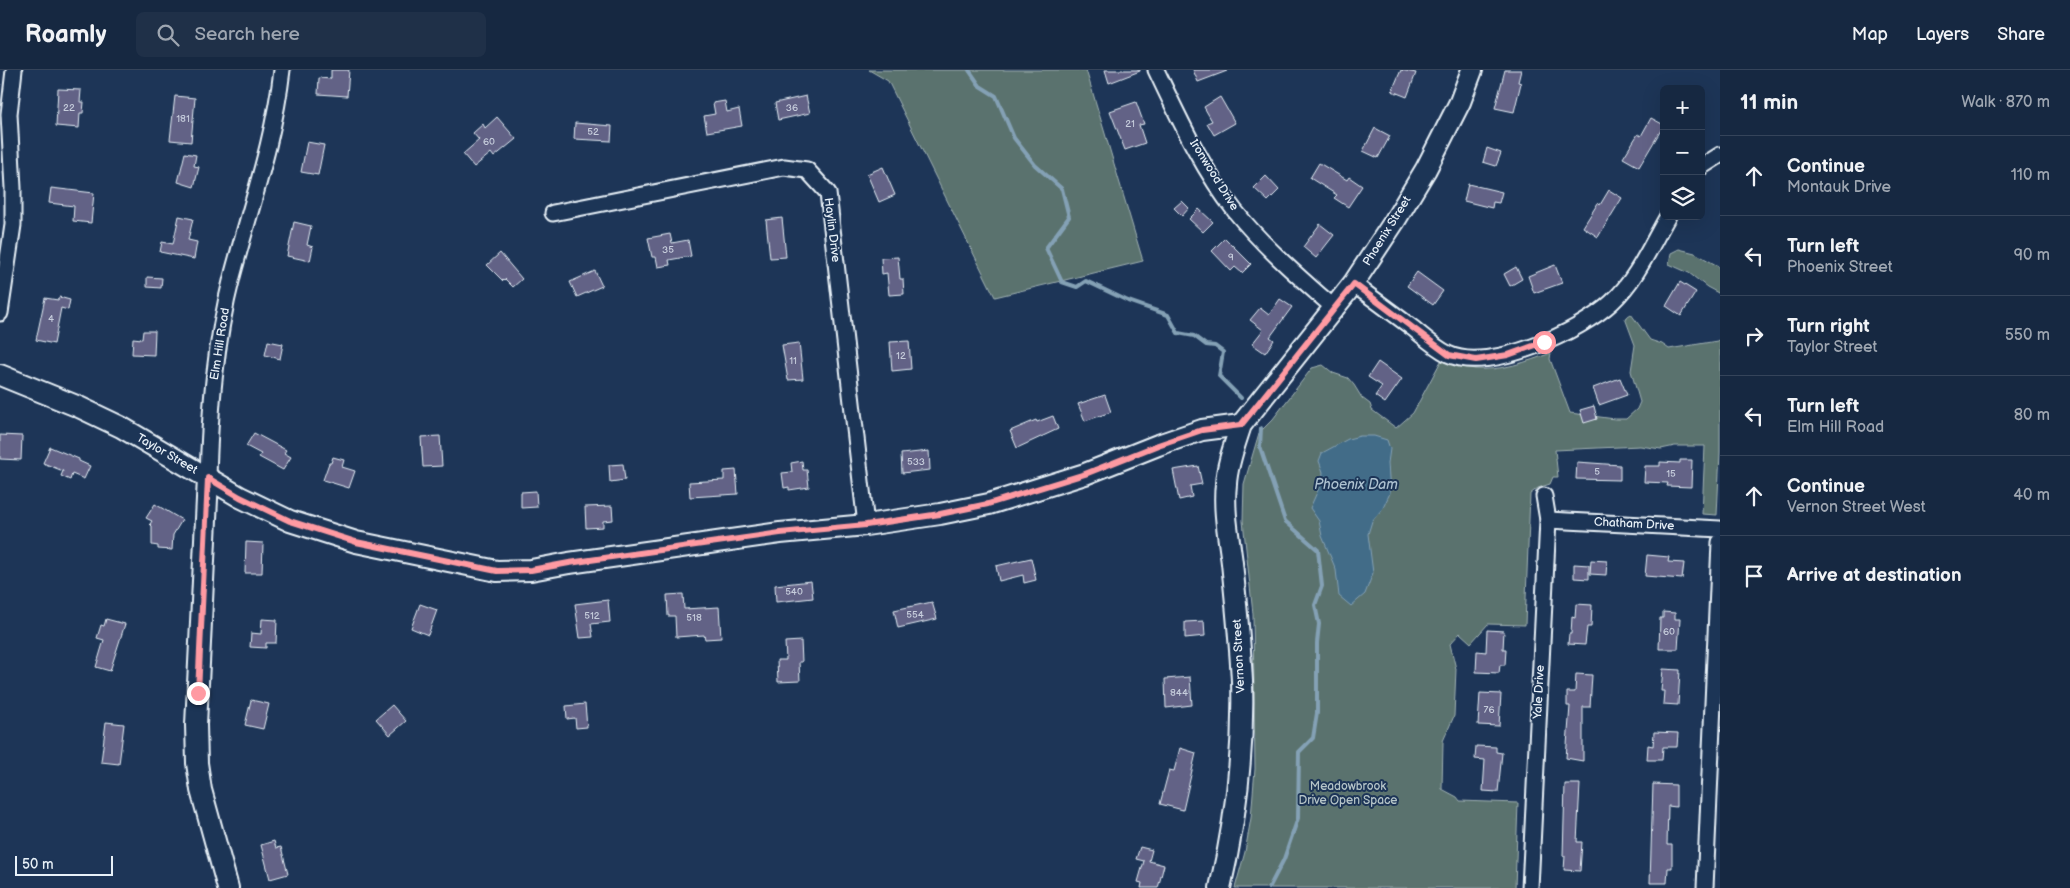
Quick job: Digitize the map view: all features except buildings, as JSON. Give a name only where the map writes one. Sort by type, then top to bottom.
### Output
[{"type":"street","points":[[0,313],[13,225],[13,188],[4,113],[14,70]]},
{"type":"street","name":"Elm Hill Road","points":[[228,888],[201,790],[197,763],[196,725],[212,391],[219,341],[232,278],[272,133],[282,70]]},
{"type":"street","name":"Ironwood Drive","points":[[1156,70],[1189,136],[1215,182],[1235,211],[1282,262],[1334,307]]},
{"type":"street","name":"Phoenix Street","points":[[1241,425],[1354,284],[1426,169],[1460,102],[1472,70]]},
{"type":"street","points":[[1705,164],[1720,155]]},
{"type":"street","name":"Haylin Drive","points":[[553,213],[784,167],[807,170],[828,193],[866,525]]},
{"type":"street","points":[[1354,284],[1449,355],[1476,360],[1508,355],[1544,342],[1586,323],[1613,302],[1633,277],[1666,220]]},
{"type":"street","name":"Taylor Street","points":[[0,375],[79,407],[121,427],[240,497],[290,521],[356,542],[497,571],[531,570],[762,535],[866,525],[940,514],[988,504],[1085,474],[1202,430],[1241,425]]},
{"type":"street","name":"Vernon Street","points":[[1220,888],[1238,788],[1242,732],[1240,657],[1225,485],[1228,466],[1241,425]]},
{"type":"street","name":"Yale Drive","points":[[1530,888],[1548,520],[1544,496]]},
{"type":"street","name":"Chatham Drive","points":[[1548,520],[1720,529]]},
{"type":"street","points":[[1705,888],[1720,542]]},
{"type":"green space","points":[[869,70],[1086,70],[1143,261],[995,297],[888,81]]},
{"type":"green space","points":[[1679,249],[1695,253],[1718,266],[1720,269],[1720,294],[1689,273],[1669,264],[1671,253]]},
{"type":"green space","name":"Meadowbrook Drive Open Space","points":[[1631,314],[1650,340],[1662,344],[1669,349],[1720,339],[1720,452],[1717,515],[1702,514],[1705,446],[1675,446],[1661,449],[1640,446],[1555,450],[1558,477],[1553,477],[1550,484],[1538,488],[1530,494],[1525,625],[1488,624],[1471,643],[1460,633],[1450,644],[1456,669],[1454,716],[1443,741],[1442,789],[1457,797],[1460,801],[1518,803],[1515,888],[1235,888],[1245,852],[1251,818],[1255,769],[1253,614],[1243,521],[1244,484],[1259,433],[1273,419],[1312,368],[1323,365],[1333,373],[1348,378],[1362,398],[1370,404],[1372,410],[1396,428],[1413,413],[1441,361],[1471,368],[1495,369],[1523,363],[1551,353],[1550,359],[1570,413],[1626,419],[1637,409],[1640,402],[1631,371],[1635,345],[1625,318]]},
{"type":"water","name":"Phoenix Dam","points":[[1360,436],[1374,436],[1387,440],[1390,449],[1388,463],[1390,493],[1383,508],[1372,521],[1368,534],[1373,573],[1365,594],[1351,606],[1339,596],[1336,570],[1322,536],[1319,521],[1310,508],[1322,481],[1323,472],[1319,461],[1322,453],[1348,439]]},
{"type":"waterway","points":[[969,70],[980,86],[996,96],[1014,138],[1035,165],[1062,189],[1069,217],[1046,248],[1062,282],[1077,287],[1086,281],[1128,301],[1168,315],[1178,333],[1194,336],[1206,345],[1215,346],[1223,352],[1219,376],[1241,398]]},
{"type":"waterway","points":[[1261,428],[1260,447],[1285,521],[1318,550],[1322,586],[1315,605],[1319,624],[1317,643],[1317,713],[1313,738],[1299,752],[1298,818],[1284,859],[1269,888]]},
{"type":"route","points":[[198,693],[208,478],[240,497],[290,521],[356,542],[497,571],[531,570],[780,533],[866,525],[940,514],[988,504],[1085,474],[1202,430],[1241,425],[1354,284],[1449,355],[1476,360],[1508,355],[1544,342]]}]
